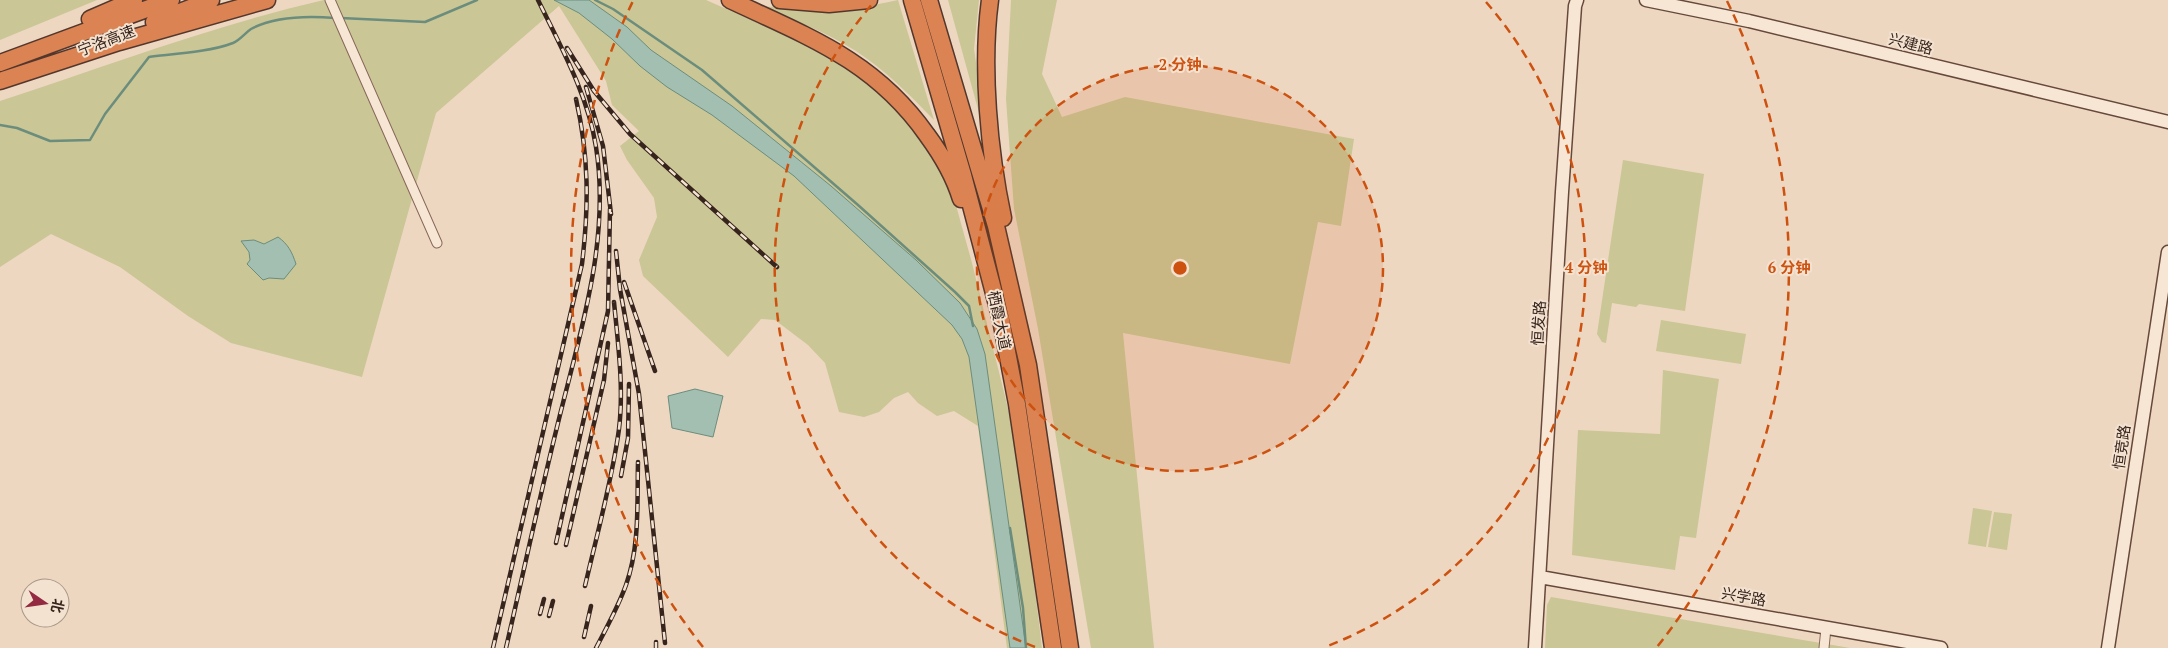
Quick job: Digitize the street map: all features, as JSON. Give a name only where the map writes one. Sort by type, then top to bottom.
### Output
[{"type":"highway","points":[[0,63],[54,34],[134,0]]},
{"type":"highway","name":"宁洛高速","points":[[0,63],[171,0]]},
{"type":"highway","name":"宁洛高速","points":[[1,81],[211,0]]},
{"type":"highway","points":[[1,81],[118,42],[268,0]]},
{"type":"highway","points":[[730,0],[837,52],[858,65],[896,96],[913,115],[937,148],[960,195],[966,214],[1020,429]]},
{"type":"highway","points":[[780,0],[828,4],[869,0]]},
{"type":"highway","name":"栖霞大道","points":[[912,0],[991,277],[1001,320],[1054,648]]},
{"type":"highway","name":"栖霞大道","points":[[929,0],[996,226],[1028,365],[1070,648]]},
{"type":"highway","points":[[990,0],[986,41],[990,121],[999,198],[1019,299],[1028,365]]},
{"type":"street","points":[[330,0],[437,243]]},
{"type":"street","name":"恒发路","points":[[1535,648],[1562,192],[1575,6],[1577,0]]},
{"type":"street","name":"兴建路","points":[[1646,0],[1749,21],[2168,122]]},
{"type":"street","name":"恒竞路","points":[[2108,648],[2168,252]]},
{"type":"street","name":"兴学路","points":[[1540,577],[1941,648]]},
{"type":"street","points":[[1824,648],[1826,628]]},
{"type":"shaded area","points":[[0,0],[97,0],[0,40]]},
{"type":"shaded area","points":[[324,0],[706,0],[795,39],[828,57],[870,84],[918,134],[946,182],[957,209],[1018,449],[1042,648],[1007,648],[978,426],[954,411],[937,416],[918,403],[908,392],[894,398],[879,412],[864,417],[839,412],[825,363],[808,345],[775,320],[761,319],[728,357],[643,276],[639,260],[657,217],[654,198],[627,160],[620,146],[639,131],[612,105],[606,81],[559,6],[436,113],[362,377],[231,343],[188,316],[120,267],[51,234],[0,267],[0,101],[242,21]]},
{"type":"shaded area","points":[[554,0],[589,0],[627,27],[651,50],[732,106],[831,186],[916,260],[960,303],[977,329],[985,354],[1026,648],[1010,648],[969,357],[962,339],[952,325],[794,176],[712,115],[667,87],[579,13]]},
{"type":"shaded area","points":[[898,0],[934,120],[906,92],[867,58],[821,32],[758,6],[828,9],[862,7]]},
{"type":"shaded area","points":[[948,0],[979,0],[974,49],[984,118],[981,120]]},
{"type":"shaded area","points":[[1011,0],[1057,0],[1042,74],[1062,117],[1125,97],[1354,139],[1341,226],[1318,222],[1290,364],[1123,333],[1154,648],[1091,648],[1038,329],[1014,209],[1006,99]]},
{"type":"shaded area","points":[[1623,160],[1704,174],[1685,311],[1639,304],[1636,307],[1612,303],[1606,343],[1602,342],[1597,334]]},
{"type":"shaded area","points":[[278,237],[289,249],[296,264],[284,279],[269,278],[263,280],[247,264],[250,260],[249,252],[241,241],[254,240],[264,244]]},
{"type":"shaded area","points":[[1661,320],[1746,334],[1741,364],[1656,351]]},
{"type":"shaded area","points":[[1663,370],[1719,379],[1696,538],[1680,536],[1675,570],[1572,555],[1578,430],[1660,434]]},
{"type":"shaded area","points":[[695,389],[723,396],[713,437],[672,428],[668,396]]},
{"type":"shaded area","points":[[1973,508],[1992,511],[1986,547],[1968,544]]},
{"type":"shaded area","points":[[1994,512],[2012,514],[2007,550],[1988,547]]},
{"type":"shaded area","points":[[1551,597],[1850,648],[1545,648],[1547,605]]},
{"type":"waterway","points":[[341,18],[425,22],[477,0]]},
{"type":"waterway","points":[[595,0],[613,9],[702,70],[955,292],[969,306],[973,326]]},
{"type":"waterway","points":[[0,125],[17,128],[50,141],[90,140],[105,114],[149,57],[214,49],[236,42],[251,29],[260,25],[282,19],[304,17],[335,18]]},
{"type":"waterway","points":[[1010,528],[1023,608],[1026,648]]},
{"type":"railway","points":[[506,648],[550,454],[583,323],[596,253],[599,218],[600,182],[596,147],[587,109],[573,72],[538,0]]},
{"type":"railway","points":[[567,48],[594,91],[630,134],[777,267]]},
{"type":"railway","points":[[586,87],[603,146],[611,214]]},
{"type":"railway","points":[[493,648],[582,264],[587,201],[583,141],[576,99]]},
{"type":"railway","points":[[556,543],[608,311],[610,209]]},
{"type":"railway","points":[[616,251],[620,289],[639,394],[665,643]]},
{"type":"railway","points":[[624,282],[655,371]]},
{"type":"railway","points":[[585,586],[608,488],[619,429],[621,381],[614,302]]},
{"type":"railway","points":[[566,545],[604,380],[608,343]]},
{"type":"railway","points":[[621,476],[628,438],[629,384]]},
{"type":"railway","points":[[596,648],[626,585],[634,555],[637,524],[638,462]]},
{"type":"railway","points":[[540,614],[544,599]]},
{"type":"railway","points":[[549,616],[553,601]]},
{"type":"railway","points":[[584,637],[591,606]]},
{"type":"railway","points":[[656,642],[656,648]]}]
